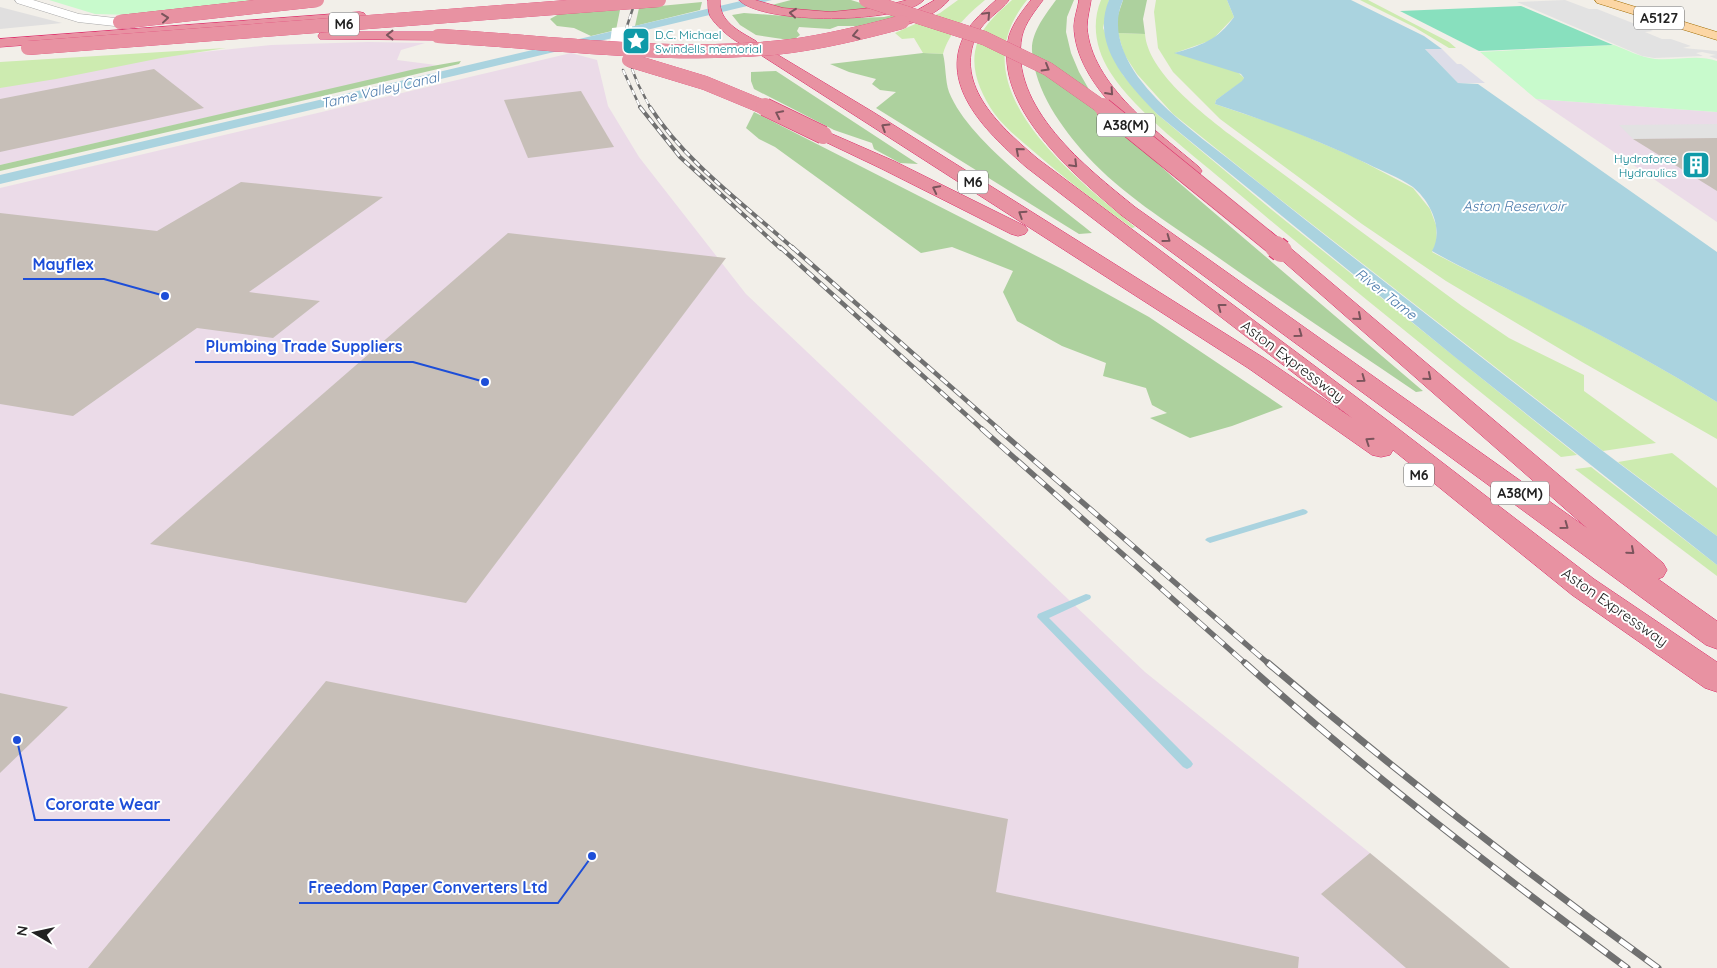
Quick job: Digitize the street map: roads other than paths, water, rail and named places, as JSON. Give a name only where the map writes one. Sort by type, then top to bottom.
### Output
[{"type":"highway","name":"M6","points":[[0,35],[317,0]]},
{"type":"highway","name":"M6","points":[[25,50],[591,0]]},
{"type":"highway","name":"M6","points":[[0,43],[25,50],[659,0]]},
{"type":"highway","points":[[714,0],[713,9],[719,20],[751,44]]},
{"type":"highway","points":[[746,0],[761,7],[783,12],[841,14],[884,10],[918,0]]},
{"type":"highway","name":"A38(M)","points":[[866,0],[984,38],[1048,69],[1093,99],[1281,251],[1534,466],[1717,627]]},
{"type":"highway","name":"M6","points":[[0,51],[360,35],[438,36],[648,49],[722,50],[829,40],[869,32],[902,22],[929,10],[943,0]]},
{"type":"highway","name":"Aston Expressway","points":[[1003,0],[972,32],[964,58],[967,84],[975,102],[1004,138],[1032,163],[1378,425],[1583,587],[1717,679]]},
{"type":"highway","name":"Aston Expressway","points":[[1037,0],[1024,17],[1016,38],[1014,65],[1022,94],[1048,135],[1086,175],[1128,210],[1717,637]]},
{"type":"highway","name":"A38(M)","points":[[1085,0],[1079,20],[1082,43],[1090,66],[1104,85],[1134,118],[1281,251]]},
{"type":"highway","name":"M6","points":[[438,36],[548,46],[647,65],[736,93],[888,165],[1152,297]]},
{"type":"highway","name":"M6","points":[[763,52],[875,120],[1256,363],[1583,587]]},
{"type":"main road","name":"A5127","points":[[1601,0],[1717,34]]},
{"type":"main road","points":[[1617,0],[1717,34]]},
{"type":"main road","name":"A5127","points":[[1634,0],[1717,26]]},
{"type":"street","points":[[21,0],[78,18],[133,24]]},
{"type":"water","name":"Tame Valley Canal","points":[[745,0],[772,0],[0,184],[0,175]]},
{"type":"water","name":"River Tame","points":[[1109,0],[1123,0],[1118,20],[1118,30],[1123,50],[1132,68],[1147,89],[1168,110],[1527,393],[1717,536],[1717,565],[1456,358],[1157,114],[1124,77],[1108,48],[1104,33],[1104,17]]},
{"type":"water","name":"Aston Reservoir","points":[[1227,0],[1351,0],[1424,36],[1442,49],[1425,49],[1458,83],[1478,84],[1717,252],[1717,402],[1616,344],[1432,251],[1437,234],[1434,217],[1425,200],[1408,184],[1311,139],[1215,104],[1216,100],[1242,81],[1244,78],[1241,74],[1174,53],[1208,41],[1228,25],[1234,17]]},
{"type":"waterway","points":[[1210,540],[1303,512]]},
{"type":"waterway","points":[[1086,597],[1042,617],[1187,764]]},
{"type":"railway","points":[[627,41],[627,26],[633,8]]},
{"type":"railway","points":[[632,69],[651,109]]},
{"type":"railway","points":[[623,70],[640,107]]},
{"type":"railway","points":[[640,107],[680,157],[781,249]]},
{"type":"railway","points":[[650,107],[681,147],[698,165],[794,249]]},
{"type":"railway","points":[[780,247],[983,430]]},
{"type":"railway","points":[[792,247],[1000,430]]},
{"type":"railway","points":[[982,429],[1247,665]]},
{"type":"railway","points":[[998,429],[1270,665]]},
{"type":"railway","points":[[1245,663],[1385,782],[1529,895],[1627,968]]},
{"type":"railway","points":[[1268,663],[1460,819],[1658,968]]},
{"type":"place","name":"D.C. Michael Swindells memorial","points":[[636,41]]},
{"type":"place","name":"Hydraforce Hydraulics","points":[[1696,165]]},
{"type":"place","name":"Mayflex","points":[[165,296]]},
{"type":"place","name":"Plumbing Trade Suppliers","points":[[485,382]]},
{"type":"place","name":"Cororate Wear","points":[[17,740]]},
{"type":"place","name":"Freedom Paper Converters Ltd","points":[[592,856]]}]
